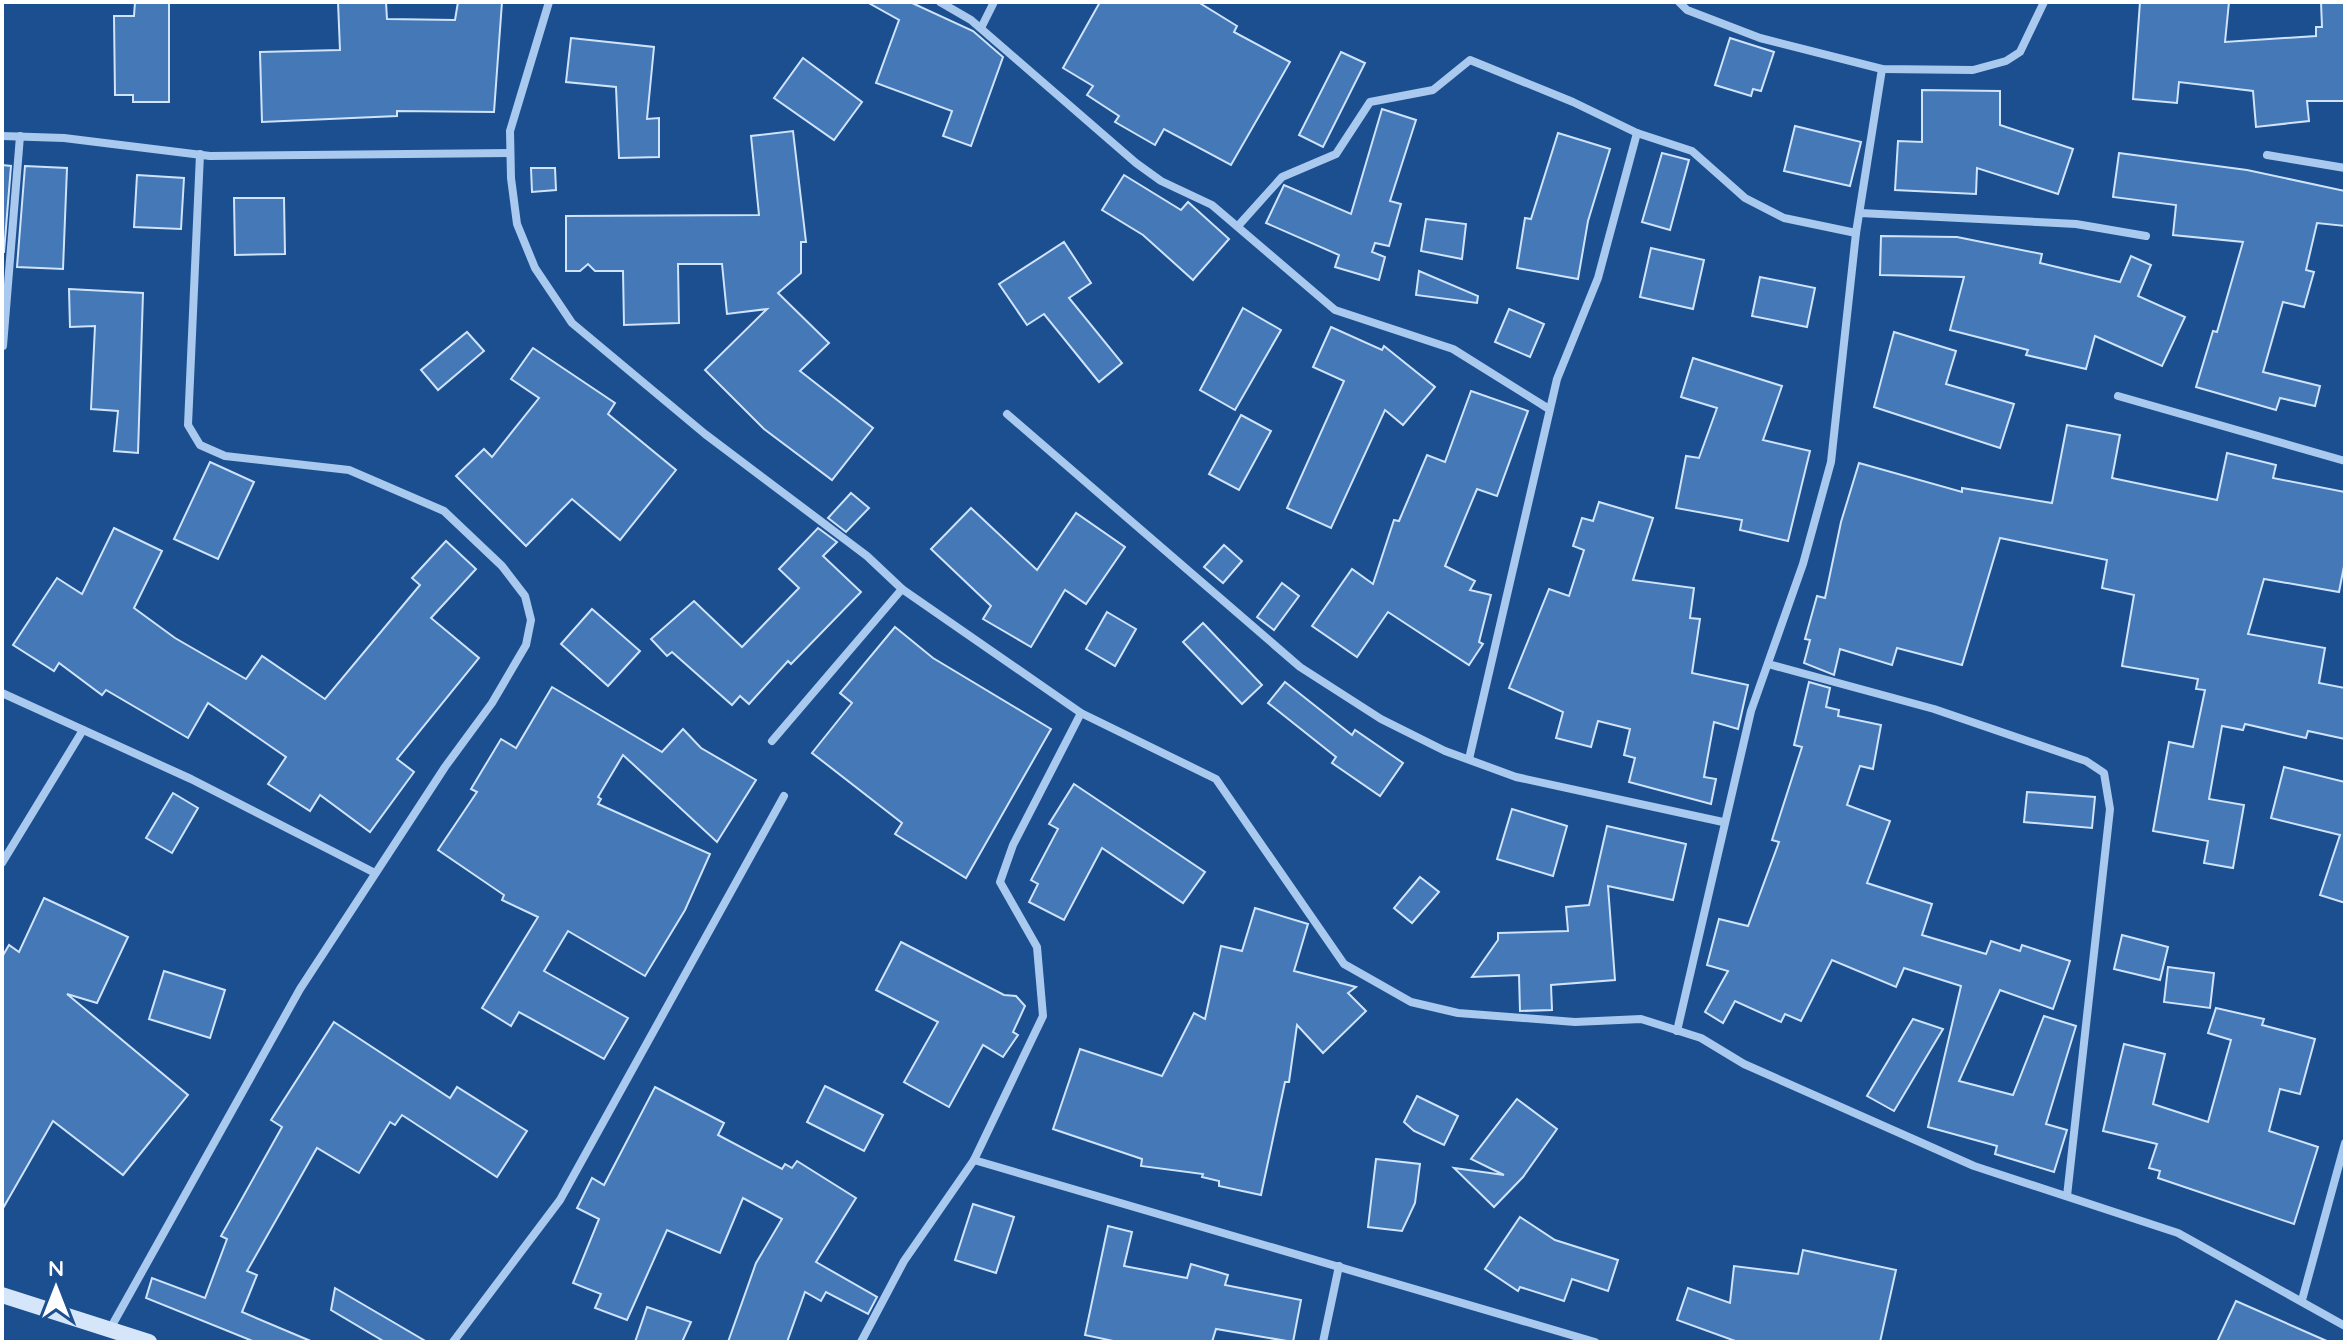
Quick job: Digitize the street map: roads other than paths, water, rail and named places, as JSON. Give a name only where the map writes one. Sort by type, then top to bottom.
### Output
[{"type":"street","points":[[549,2],[510,131],[510,153],[517,224],[535,268],[572,323],[705,434],[867,556],[902,589],[1081,713],[1216,779],[1344,964],[1411,1002],[1458,1013],[1575,1022],[1641,1019],[1701,1038],[1744,1064],[1974,1166],[2178,1233],[2345,1326]]},
{"type":"street","points":[[940,2],[981,28],[1136,163],[1161,181],[1212,205],[1335,310],[1453,349],[1549,409]]},
{"type":"street","points":[[981,28],[994,2]]},
{"type":"street","points":[[1679,2],[1687,10],[1760,38],[1882,69],[1973,70],[2006,61],[2020,52],[2044,2]]},
{"type":"street","points":[[1238,226],[1282,177],[1336,154],[1370,102],[1433,90],[1470,60],[1573,102],[1637,133],[1692,151],[1745,198],[1784,218],[1856,233]]},
{"type":"street","points":[[1677,1031],[1751,711],[1803,564],[1831,462],[1856,233],[1882,69]]},
{"type":"street","points":[[1469,759],[1557,379],[1598,278],[1637,133]]},
{"type":"street","points":[[2,136],[64,138],[200,154],[510,153]]},
{"type":"street","points":[[3,346],[20,136]]},
{"type":"street","points":[[109,1329],[300,989],[492,703],[526,645],[531,620],[525,596],[502,566],[444,511],[349,470],[225,456],[200,445],[188,425],[200,154]]},
{"type":"street","points":[[2267,155],[2345,168]]},
{"type":"street","points":[[1860,213],[2076,224],[2146,236]]},
{"type":"street","points":[[2118,396],[2345,461]]},
{"type":"street","points":[[1007,414],[1300,667],[1381,719],[1516,777],[1723,822]]},
{"type":"street","points":[[772,741],[902,589]]},
{"type":"street","points":[[1768,664],[1934,709],[2086,761],[2104,773],[2110,809],[2067,1196]]},
{"type":"street","points":[[2,693],[191,779],[375,873]]},
{"type":"street","points":[[861,1342],[904,1261],[974,1160],[1043,1016],[1037,947],[1031,930],[1001,890],[1000,882],[1013,845],[1081,713]]},
{"type":"street","points":[[2,863],[83,730]]},
{"type":"street","points":[[453,1342],[560,1200],[784,796]]},
{"type":"street","points":[[2302,1300],[2345,1143]]},
{"type":"street","points":[[974,1160],[1595,1342]]},
{"type":"street","points":[[1323,1342],[1339,1266]]},
{"type":"street","points":[[2,1295],[149,1342]]}]
